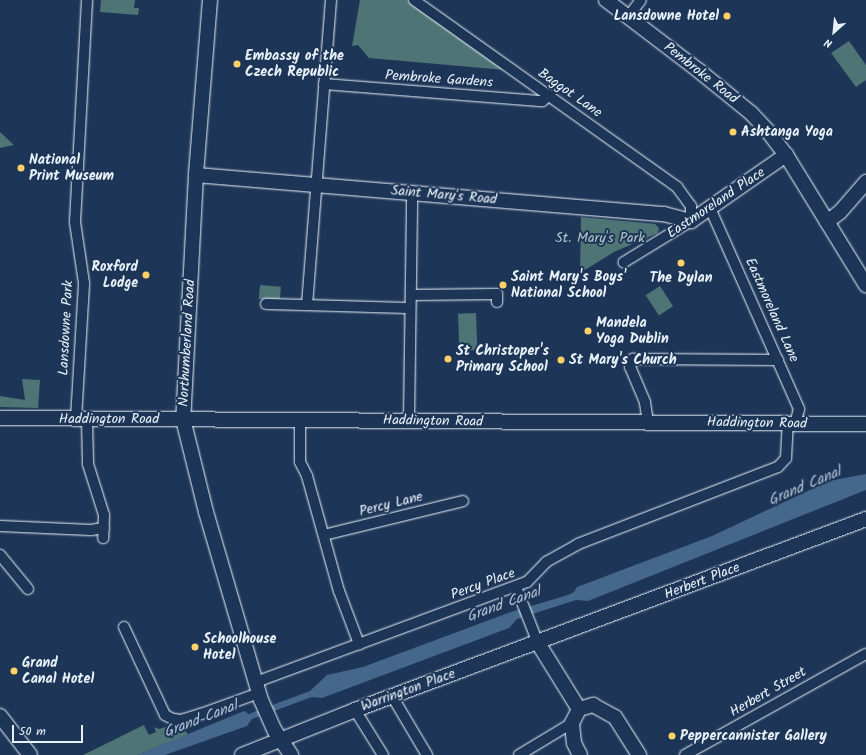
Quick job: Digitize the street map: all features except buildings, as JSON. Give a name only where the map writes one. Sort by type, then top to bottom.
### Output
[{"type":"main road","name":"Northumberland Road","points":[[210,0],[196,175],[183,419],[206,512],[258,692],[271,722],[291,755]]},
{"type":"main road","name":"Pembroke Road","points":[[606,0],[751,112],[786,155],[866,285]]},
{"type":"main road","name":"Eastmoreland Place","points":[[691,221],[713,214],[786,155]]},
{"type":"main road","name":"Saint Mary's Road","points":[[196,175],[664,214],[691,221]]},
{"type":"main road","points":[[826,222],[840,212],[866,182]]},
{"type":"main road","name":"Haddington Road","points":[[0,418],[866,424]]},
{"type":"main road","name":"Herbert Place","points":[[538,643],[866,519]]},
{"type":"main road","points":[[538,643],[579,709]]},
{"type":"main road","name":"Warrington Place","points":[[242,755],[392,696],[538,643]]},
{"type":"main road","points":[[580,755],[574,743],[572,723],[579,709],[593,705],[609,712],[623,726],[639,755]]},
{"type":"main road","points":[[0,716],[30,755]]},
{"type":"street","name":"Lansdowne Park","points":[[0,526],[91,530],[103,533],[104,516],[88,464],[81,419],[84,283],[75,222],[87,0]]},
{"type":"street","points":[[307,305],[331,0]]},
{"type":"street","name":"Baggot Lane","points":[[414,0],[550,95],[677,187],[692,206],[691,221]]},
{"type":"street","points":[[628,16],[641,0]]},
{"type":"street","name":"Pembroke Gardens","points":[[324,84],[542,101],[550,95]]},
{"type":"street","points":[[409,421],[412,192]]},
{"type":"street","name":"Eastmoreland Lane","points":[[713,214],[799,409],[791,423]]},
{"type":"street","name":"Eastmoreland Place","points":[[624,262],[691,221]]},
{"type":"street","points":[[411,295],[497,294],[497,302]]},
{"type":"street","points":[[266,304],[410,308]]},
{"type":"street","points":[[648,422],[645,402],[630,367],[633,359],[778,360]]},
{"type":"street","points":[[300,420],[300,462],[307,476],[339,591],[358,644]]},
{"type":"street","name":"Percy Place","points":[[124,627],[165,715],[173,719],[180,720],[194,716],[258,692],[358,644],[527,582],[546,562],[578,544],[778,467],[786,458],[791,423]]},
{"type":"street","name":"Percy Lane","points":[[324,535],[463,501]]},
{"type":"street","points":[[0,555],[28,589]]},
{"type":"street","points":[[516,586],[538,643]]},
{"type":"street","name":"Herbert Street","points":[[685,755],[866,654]]},
{"type":"street","points":[[392,696],[427,755]]},
{"type":"street","points":[[355,710],[383,755]]},
{"type":"street","points":[[519,755],[572,723]]},
{"type":"green space","points":[[101,0],[135,0],[134,8],[139,8],[138,15],[100,12]]},
{"type":"green space","points":[[360,0],[407,0],[505,70],[369,58],[358,45],[352,46]]},
{"type":"green space","points":[[849,41],[866,65],[866,80],[856,87],[831,53]]},
{"type":"green space","points":[[0,132],[14,145],[0,148]]},
{"type":"green space","name":"St. Mary's Park","points":[[581,217],[655,224],[659,228],[658,233],[614,252],[580,273]]},
{"type":"green space","points":[[260,285],[281,287],[280,301],[259,299]]},
{"type":"green space","points":[[660,286],[673,306],[659,315],[646,295]]},
{"type":"green space","points":[[476,313],[477,350],[459,351],[458,314]]},
{"type":"green space","points":[[22,379],[40,380],[38,408],[0,407],[0,396],[25,400]]},
{"type":"green space","points":[[181,722],[188,735],[137,755],[83,755],[144,725],[149,735],[156,732],[154,727],[159,729]]},
{"type":"water","points":[[866,474],[866,490],[588,601],[576,600],[517,619],[509,628],[322,698],[312,697],[252,719],[247,726],[165,755],[137,755],[244,711],[249,714],[310,691],[327,675],[363,667],[511,612],[568,595],[574,592],[577,587],[712,536],[829,481]]},
{"type":"place","name":"Lansdowne Hotel","points":[[727,16]]},
{"type":"place","name":"Embassy of the Czech Republic","points":[[237,64]]},
{"type":"place","name":"Ashtanga Yoga","points":[[733,132]]},
{"type":"place","name":"National Print Museum","points":[[21,168]]},
{"type":"place","name":"The Dylan","points":[[681,263]]},
{"type":"place","name":"Roxford Lodge","points":[[146,275]]},
{"type":"place","name":"Saint Mary's Boys' National School","points":[[503,285]]},
{"type":"place","name":"Mandela Yoga Dublin","points":[[588,331]]},
{"type":"place","name":"St Christoper's Primary School","points":[[448,359]]},
{"type":"place","name":"St Mary's Church","points":[[561,360]]},
{"type":"place","name":"Schoolhouse Hotel","points":[[195,647]]},
{"type":"place","name":"Grand Canal Hotel","points":[[14,671]]},
{"type":"place","name":"Peppercannister Gallery","points":[[672,736]]},
{"type":"water label","name":"Grand Canal","points":[[805,487]]},
{"type":"water label","name":"Grand Canal","points":[[504,605]]},
{"type":"water label","name":"Grand Canal","points":[[201,720]]}]
